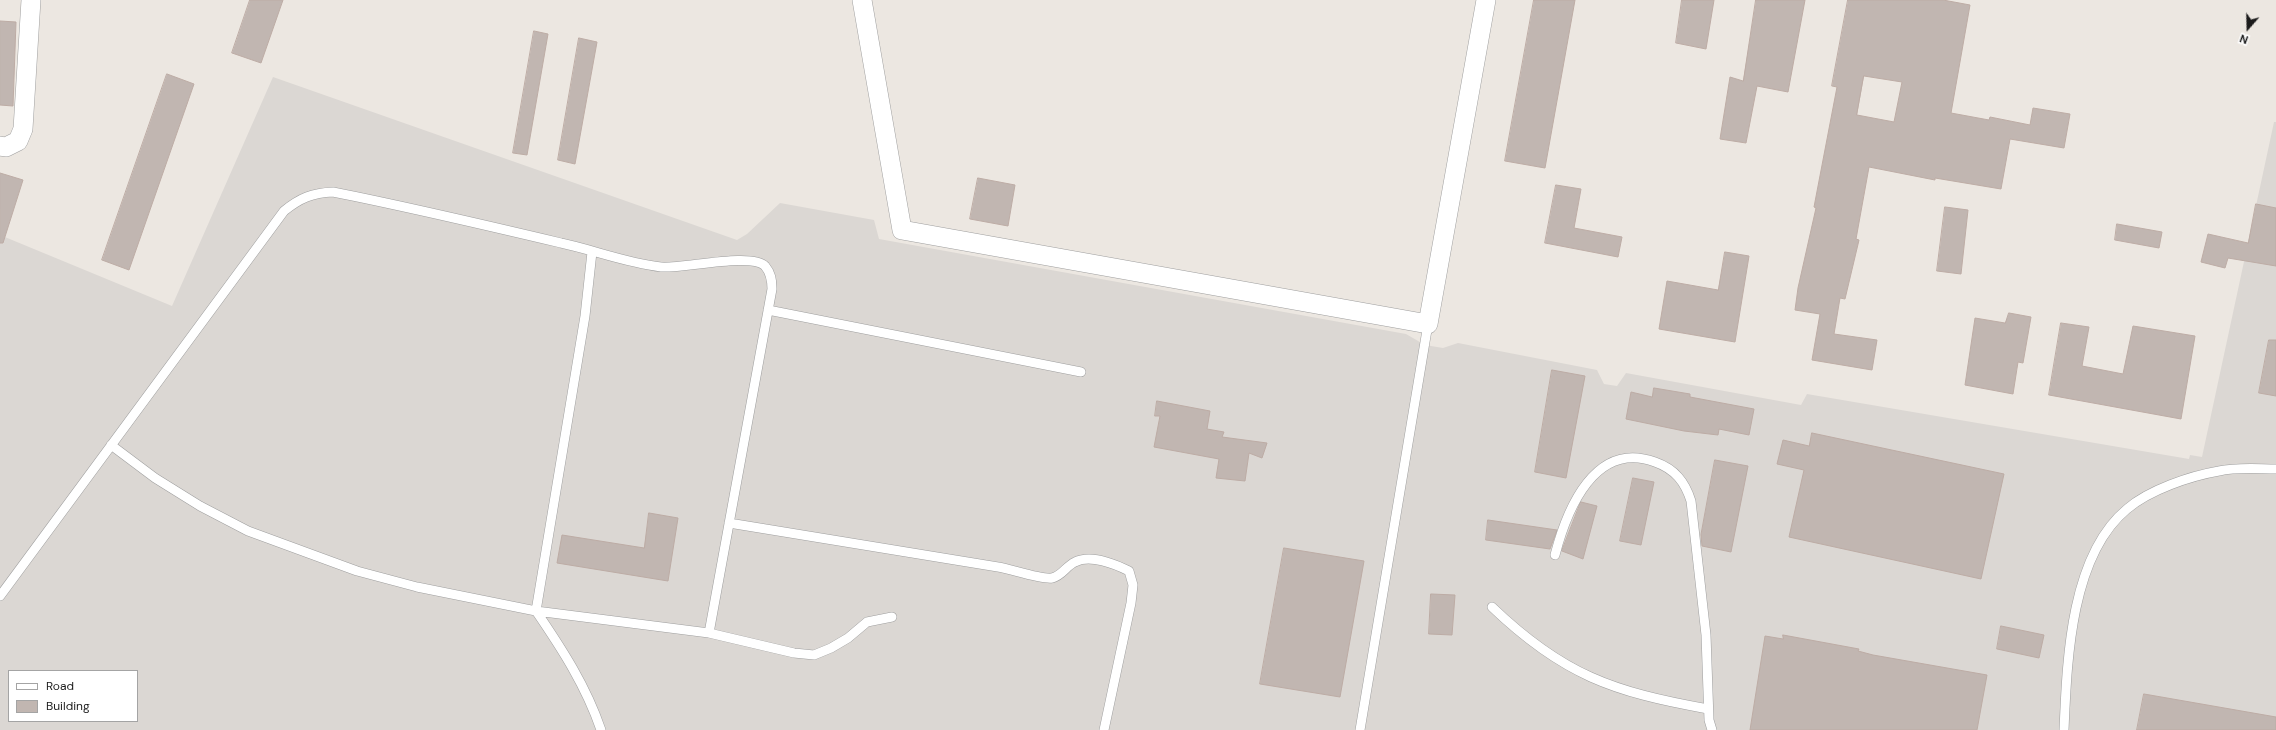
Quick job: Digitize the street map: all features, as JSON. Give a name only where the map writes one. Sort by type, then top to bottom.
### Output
[{"type":"street","points":[[0,146],[6,147],[18,141],[24,129],[31,0]]},
{"type":"street","points":[[862,0],[902,230],[1428,324],[1486,0]]},
{"type":"lane","points":[[0,596],[284,211],[298,199],[315,193],[333,192],[545,239],[592,252],[662,267],[739,260],[753,261],[764,265],[771,276],[772,289],[709,633]]},
{"type":"lane","points":[[592,252],[585,316],[536,611],[568,658],[593,707],[601,730]]},
{"type":"lane","points":[[768,310],[1081,372]]},
{"type":"lane","points":[[1360,730],[1428,324]]},
{"type":"lane","points":[[111,445],[155,478],[200,506],[248,531],[298,551],[357,571],[417,587],[536,611],[709,633],[794,653],[814,655],[831,648],[848,638],[867,622],[892,617]]},
{"type":"lane","points":[[1555,556],[1562,529],[1573,504],[1600,469],[1614,460],[1630,458],[1646,459],[1662,465],[1676,473],[1686,486],[1691,501],[1706,635],[1708,709],[1712,730]]},
{"type":"lane","points":[[2064,730],[2070,653],[2078,600],[2090,560],[2108,529],[2127,508],[2156,492],[2185,480],[2220,470],[2276,469]]},
{"type":"lane","points":[[729,523],[998,566],[1024,572],[1039,578],[1052,578],[1061,574],[1075,562],[1090,559],[1118,566],[1129,572],[1133,585],[1131,603],[1104,730]]},
{"type":"lane","points":[[1492,607],[1527,638],[1552,657],[1586,676],[1622,691],[1661,701],[1708,709]]},
{"type":"shaded area","points":[[273,77],[737,240],[747,234],[780,203],[874,220],[879,239],[1406,334],[1425,345],[1443,348],[1458,343],[1597,370],[1604,384],[1617,386],[1626,373],[1801,405],[1807,394],[2189,459],[2190,455],[2202,457],[2274,122],[2276,122],[2276,730],[0,730],[0,235],[172,306]]},
{"type":"building","points":[[250,0],[283,0],[261,63],[232,53]]},
{"type":"building","points":[[1534,0],[1575,0],[1545,168],[1505,161]]},
{"type":"building","points":[[1682,0],[1714,0],[1706,49],[1676,43]]},
{"type":"building","points":[[1756,0],[1805,0],[1788,92],[1757,86],[1746,143],[1720,139],[1730,77],[1743,81]]},
{"type":"building","points":[[1848,0],[1943,0],[1970,5],[1951,113],[1989,120],[1990,117],[2030,125],[2033,108],[2070,114],[2064,148],[2010,139],[2001,189],[1935,178],[1935,180],[1869,167],[1856,239],[1859,240],[1845,299],[1840,298],[1834,334],[1877,340],[1872,370],[1812,360],[1820,314],[1795,310],[1798,288],[1816,208],[1814,207],[1837,87],[1832,86]],"holes":[[[1864,76],[1902,82],[1894,122],[1857,115]]]},
{"type":"building","points":[[0,21],[16,22],[13,106],[0,105]]},
{"type":"building","points":[[534,31],[548,34],[527,155],[513,153]]},
{"type":"building","points":[[579,38],[597,42],[575,164],[558,160]]},
{"type":"building","points":[[167,74],[194,84],[129,270],[102,260]]},
{"type":"building","points":[[0,173],[23,180],[3,243],[0,243]]},
{"type":"building","points":[[978,178],[1015,185],[1008,226],[970,219]]},
{"type":"building","points":[[1556,185],[1581,189],[1574,228],[1622,237],[1618,257],[1545,243]]},
{"type":"building","points":[[2256,204],[2276,208],[2276,266],[2228,258],[2225,268],[2201,262],[2208,234],[2248,243]]},
{"type":"building","points":[[1945,207],[1968,210],[1961,274],[1937,271]]},
{"type":"building","points":[[2117,224],[2162,232],[2159,248],[2115,240]]},
{"type":"building","points":[[1725,252],[1749,256],[1735,342],[1659,329],[1667,281],[1718,290]]},
{"type":"building","points":[[2009,313],[2031,317],[2023,363],[2018,362],[2013,394],[1965,385],[1975,318],[2005,323]]},
{"type":"building","points":[[2061,323],[2089,327],[2082,366],[2123,374],[2133,326],[2195,336],[2181,419],[2049,395]]},
{"type":"building","points":[[2269,340],[2276,340],[2276,396],[2259,393]]},
{"type":"building","points":[[1552,370],[1585,376],[1566,478],[1535,472]]},
{"type":"building","points":[[1654,388],[1690,394],[1690,397],[1754,409],[1749,435],[1719,429],[1718,435],[1684,431],[1626,419],[1631,392],[1652,397]]},
{"type":"building","points":[[1157,401],[1210,411],[1207,429],[1224,432],[1222,437],[1267,443],[1262,458],[1249,453],[1245,481],[1216,478],[1219,459],[1154,447],[1160,416],[1155,416]]},
{"type":"building","points":[[1812,433],[2004,474],[1981,579],[1789,537],[1804,470],[1777,464],[1783,440],[1809,446]]},
{"type":"building","points":[[1715,460],[1748,466],[1731,552],[1702,546],[1701,535]]},
{"type":"building","points":[[1633,478],[1654,482],[1641,545],[1620,541]]},
{"type":"building","points":[[1581,502],[1597,506],[1583,559],[1562,551]]},
{"type":"building","points":[[649,513],[678,518],[668,581],[557,563],[562,535],[644,548]]},
{"type":"building","points":[[1488,520],[1557,530],[1550,549],[1486,540]]},
{"type":"building","points":[[1284,548],[1364,561],[1340,697],[1260,684]]},
{"type":"building","points":[[1431,594],[1455,595],[1452,635],[1429,634]]},
{"type":"building","points":[[2001,626],[2044,635],[2039,658],[1997,649]]},
{"type":"building","points":[[1783,635],[1859,649],[1858,651],[1873,655],[1987,675],[1977,730],[1750,730],[1765,636],[1783,639]]},
{"type":"building","points":[[2144,694],[2276,717],[2276,730],[2137,730]]}]
